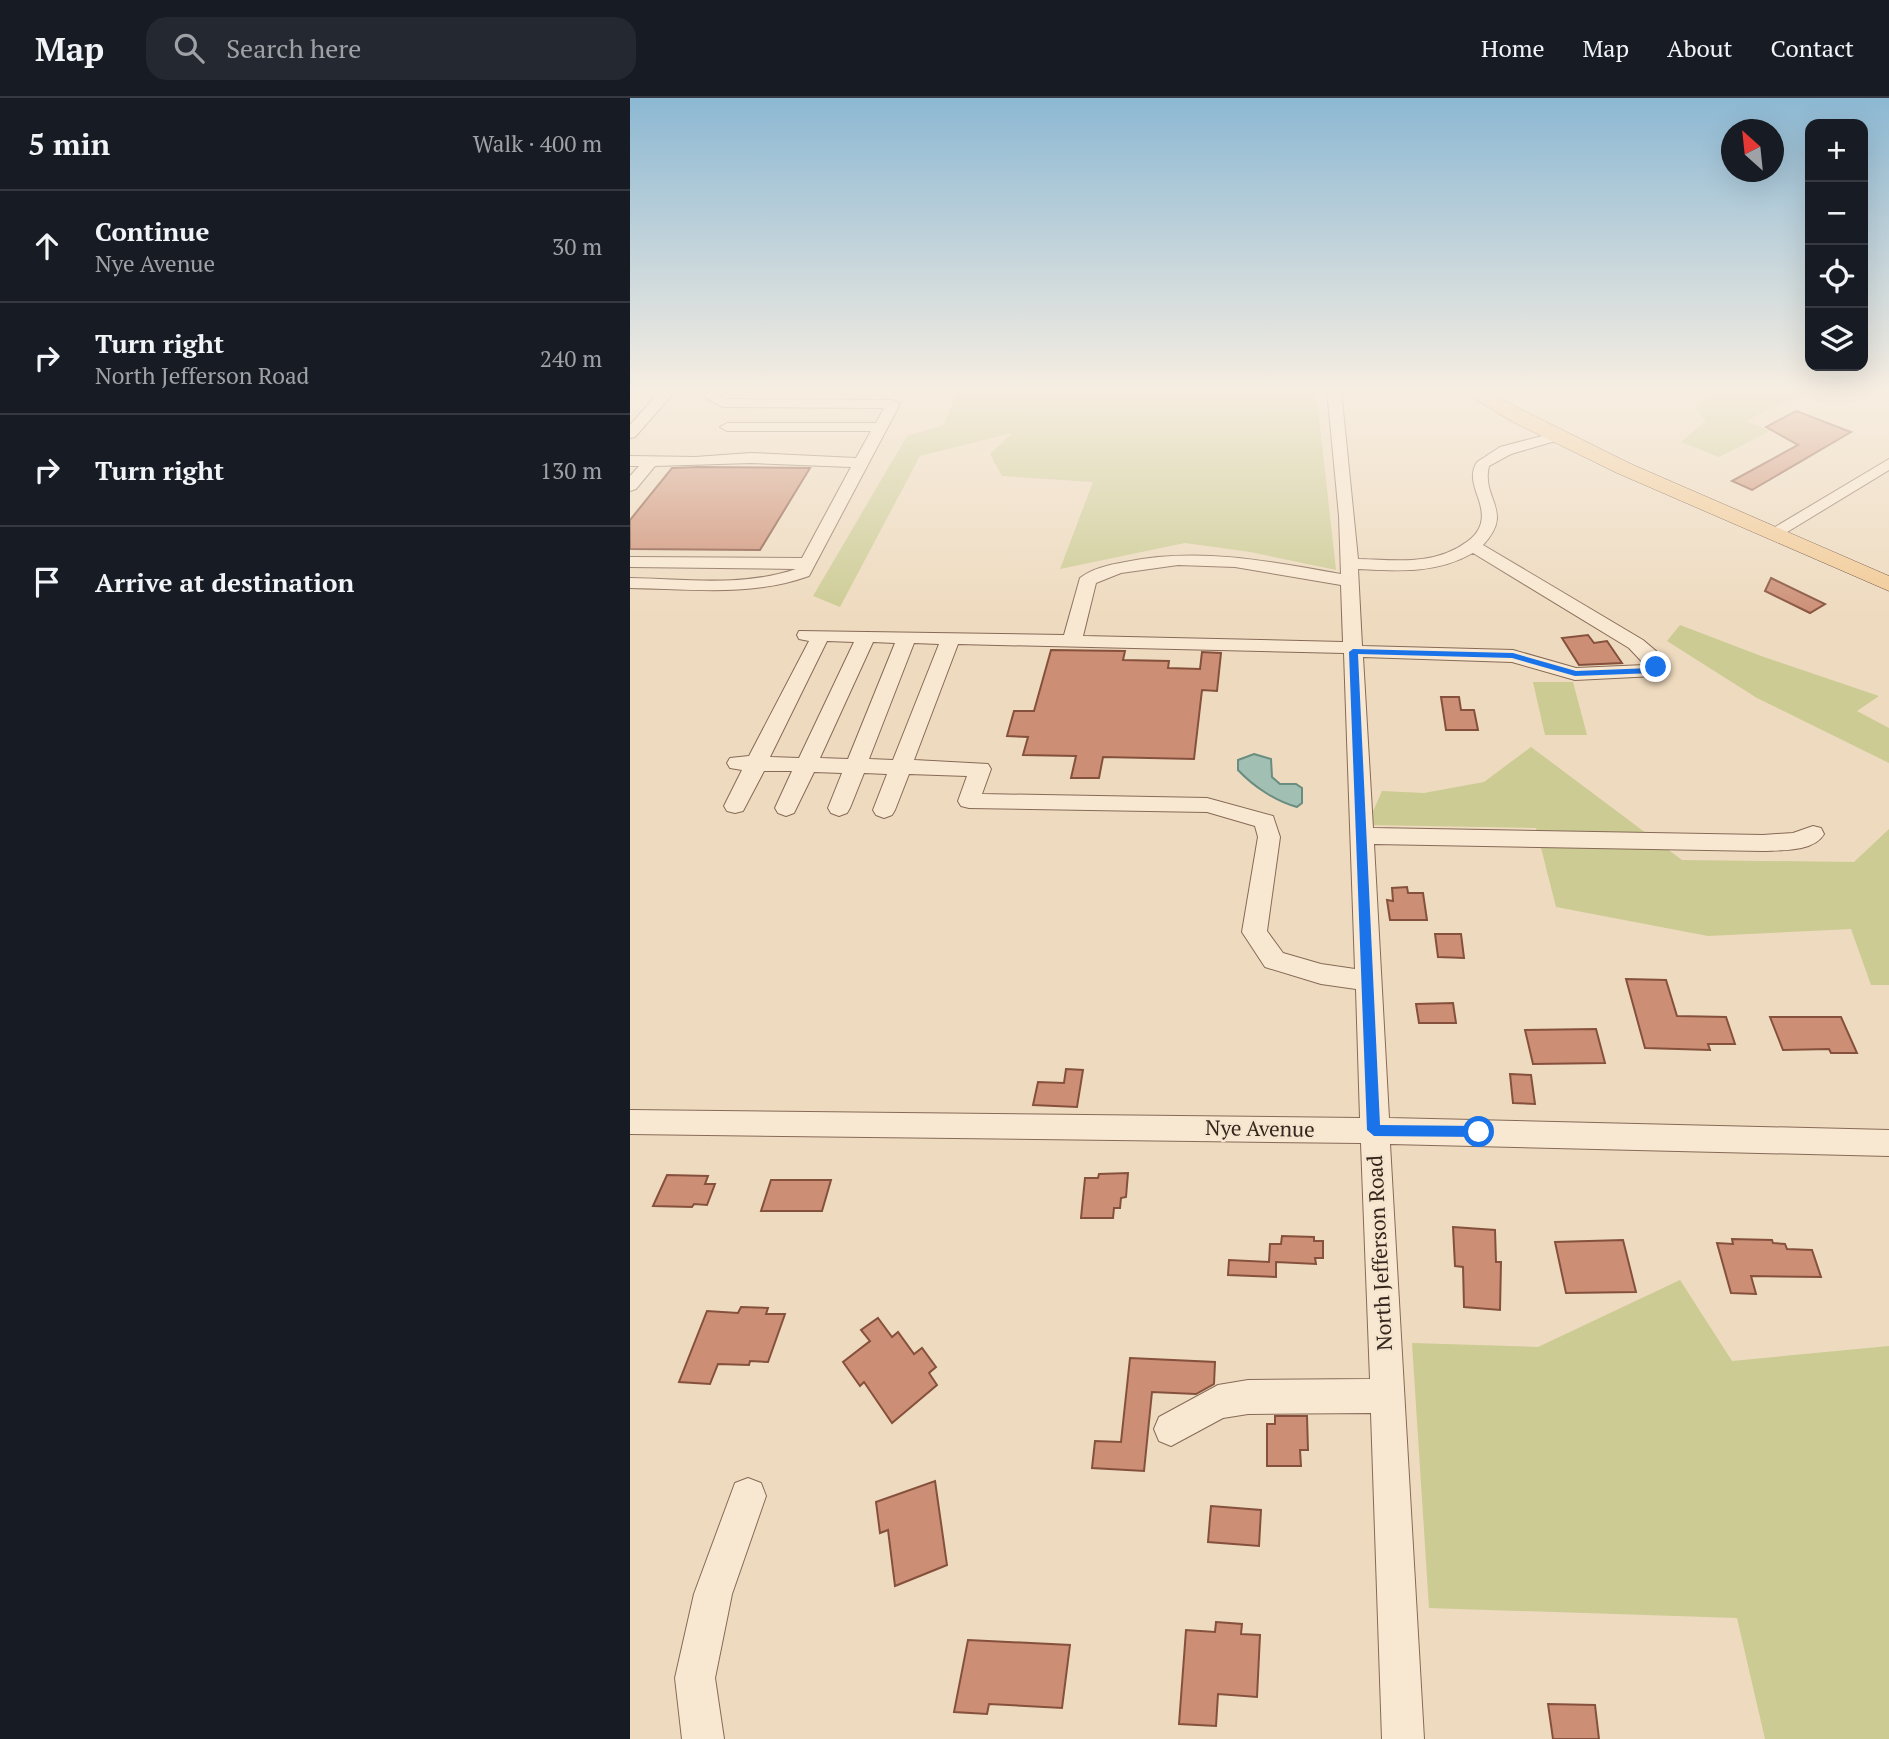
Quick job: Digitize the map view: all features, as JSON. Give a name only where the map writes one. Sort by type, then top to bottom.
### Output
[{"type":"main road","points":[[1625,467],[1889,584]]},
{"type":"street","points":[[630,486],[646,467]]},
{"type":"street","points":[[630,583],[758,584],[785,580],[803,572],[860,467]]},
{"type":"street","name":"North Jefferson Road","points":[[1341,467],[1350,572],[1403,1739]]},
{"type":"street","points":[[1072,641],[1086,582],[1092,577],[1129,565],[1163,560],[1211,559],[1350,572],[1427,565],[1474,547],[1484,534],[1491,515],[1479,471],[1481,467]]},
{"type":"street","points":[[1773,533],[1885,467]]},
{"type":"street","points":[[735,806],[747,763],[813,635],[1513,656],[1575,674],[1654,670],[1656,667],[1649,655],[1636,644],[1474,547]]},
{"type":"street","points":[[630,562],[809,563]]},
{"type":"street","points":[[786,808],[866,636]]},
{"type":"street","points":[[839,808],[907,637]]},
{"type":"street","points":[[884,810],[951,638]]},
{"type":"street","points":[[747,763],[980,769],[969,801],[1207,805],[1265,821],[1269,837],[1254,932],[1274,960],[1321,974],[1367,981]]},
{"type":"street","points":[[1361,836],[1763,843],[1794,841],[1813,834]]},
{"type":"street","name":"Nye Avenue","points":[[630,1122],[1374,1130],[1889,1143]]},
{"type":"street","points":[[1171,1429],[1218,1402],[1248,1397],[1387,1396]]},
{"type":"street","points":[[704,1739],[695,1678],[713,1594],[748,1496]]},
{"type":"green space","points":[[889,467],[914,467],[840,607],[813,596]]},
{"type":"green space","points":[[997,467],[1325,467],[1336,570],[1250,552],[1185,543],[1060,569],[1093,482],[1002,476]]},
{"type":"green space","points":[[1680,625],[1879,696],[1857,711],[1889,728],[1889,763],[1757,698],[1667,641]]},
{"type":"green space","points":[[1533,682],[1573,682],[1587,735],[1545,735]]},
{"type":"green space","points":[[1531,747],[1682,860],[1854,862],[1889,829],[1889,985],[1871,985],[1851,929],[1708,936],[1556,907],[1536,828],[1367,825],[1382,791],[1424,793],[1484,782]]},
{"type":"green space","points":[[1680,1280],[1732,1361],[1889,1346],[1889,1739],[1765,1739],[1737,1618],[1429,1608],[1412,1343],[1538,1347]]},
{"type":"shaded area","points":[[1254,754],[1271,759],[1272,777],[1280,784],[1296,784],[1302,788],[1302,803],[1297,807],[1273,797],[1250,782],[1238,770],[1238,760]]},
{"type":"building","points":[[1758,467],[1792,467],[1752,490],[1732,481]]},
{"type":"building","points":[[672,468],[810,468],[760,550],[630,549],[630,520]]},
{"type":"building","points":[[1771,578],[1825,604],[1810,613],[1765,591]]},
{"type":"building","points":[[1588,635],[1594,643],[1607,641],[1622,663],[1579,665],[1562,638]]},
{"type":"building","points":[[1051,650],[1125,651],[1123,660],[1169,661],[1168,668],[1200,669],[1202,652],[1221,653],[1217,691],[1202,690],[1194,759],[1103,757],[1099,778],[1071,778],[1076,756],[1023,755],[1028,737],[1007,736],[1014,711],[1034,711]]},
{"type":"building","points":[[1441,697],[1459,697],[1461,710],[1474,710],[1478,730],[1446,730]]},
{"type":"building","points":[[1407,887],[1408,893],[1423,893],[1427,920],[1390,920],[1387,900],[1393,901],[1392,888]]},
{"type":"building","points":[[1435,934],[1461,934],[1464,958],[1438,957]]},
{"type":"building","points":[[1626,979],[1666,980],[1677,1016],[1726,1017],[1735,1044],[1708,1044],[1710,1050],[1645,1048]]},
{"type":"building","points":[[1453,1003],[1456,1023],[1419,1023],[1416,1004]]},
{"type":"building","points":[[1770,1017],[1841,1017],[1857,1053],[1831,1053],[1829,1049],[1783,1050]]},
{"type":"building","points":[[1596,1029],[1605,1063],[1533,1064],[1525,1030]]},
{"type":"building","points":[[1066,1069],[1083,1070],[1077,1107],[1033,1105],[1038,1082],[1064,1083]]},
{"type":"building","points":[[1510,1074],[1531,1075],[1535,1104],[1513,1103]]},
{"type":"building","points":[[1128,1173],[1126,1197],[1121,1198],[1120,1208],[1114,1208],[1113,1218],[1081,1218],[1085,1178],[1098,1178],[1099,1174]]},
{"type":"building","points":[[667,1175],[708,1176],[705,1184],[715,1184],[707,1205],[653,1206]]},
{"type":"building","points":[[771,1180],[831,1180],[822,1211],[761,1211]]},
{"type":"building","points":[[1453,1227],[1495,1230],[1496,1262],[1501,1262],[1500,1310],[1464,1307],[1463,1267],[1455,1266]]},
{"type":"building","points":[[1282,1236],[1314,1237],[1314,1241],[1323,1241],[1323,1258],[1315,1258],[1316,1264],[1276,1262],[1276,1277],[1228,1275],[1229,1260],[1269,1262],[1270,1244],[1281,1244]]},
{"type":"building","points":[[1732,1239],[1772,1240],[1773,1243],[1785,1244],[1787,1249],[1812,1250],[1821,1277],[1751,1276],[1756,1294],[1731,1293],[1717,1243],[1733,1244]]},
{"type":"building","points":[[1623,1240],[1636,1292],[1566,1293],[1555,1242]]},
{"type":"building","points":[[741,1307],[768,1308],[766,1314],[785,1314],[768,1362],[750,1361],[749,1365],[718,1364],[710,1384],[679,1382],[707,1311],[738,1313]]},
{"type":"building","points":[[878,1318],[892,1337],[898,1332],[914,1354],[922,1348],[936,1367],[929,1373],[937,1385],[892,1423],[864,1382],[860,1386],[843,1362],[870,1341],[861,1330]]},
{"type":"building","points":[[1130,1358],[1215,1362],[1214,1384],[1196,1394],[1152,1392],[1144,1471],[1092,1468],[1095,1441],[1121,1442]]},
{"type":"building","points":[[1275,1416],[1307,1416],[1308,1450],[1300,1450],[1301,1466],[1267,1466],[1267,1424],[1275,1424]]},
{"type":"building","points":[[935,1481],[947,1565],[895,1586],[888,1530],[880,1533],[876,1502]]},
{"type":"building","points":[[1211,1506],[1261,1510],[1259,1546],[1208,1542]]},
{"type":"building","points":[[1216,1622],[1242,1624],[1241,1634],[1260,1635],[1257,1697],[1218,1694],[1216,1726],[1179,1724],[1186,1630],[1215,1632]]},
{"type":"building","points":[[968,1640],[1070,1645],[1062,1708],[989,1704],[987,1714],[954,1712]]},
{"type":"building","points":[[1548,1704],[1595,1705],[1599,1739],[1553,1739]]},
{"type":"route","points":[[1479,1132],[1374,1130],[1353,652],[1513,656],[1575,674],[1654,670],[1656,667]]}]
